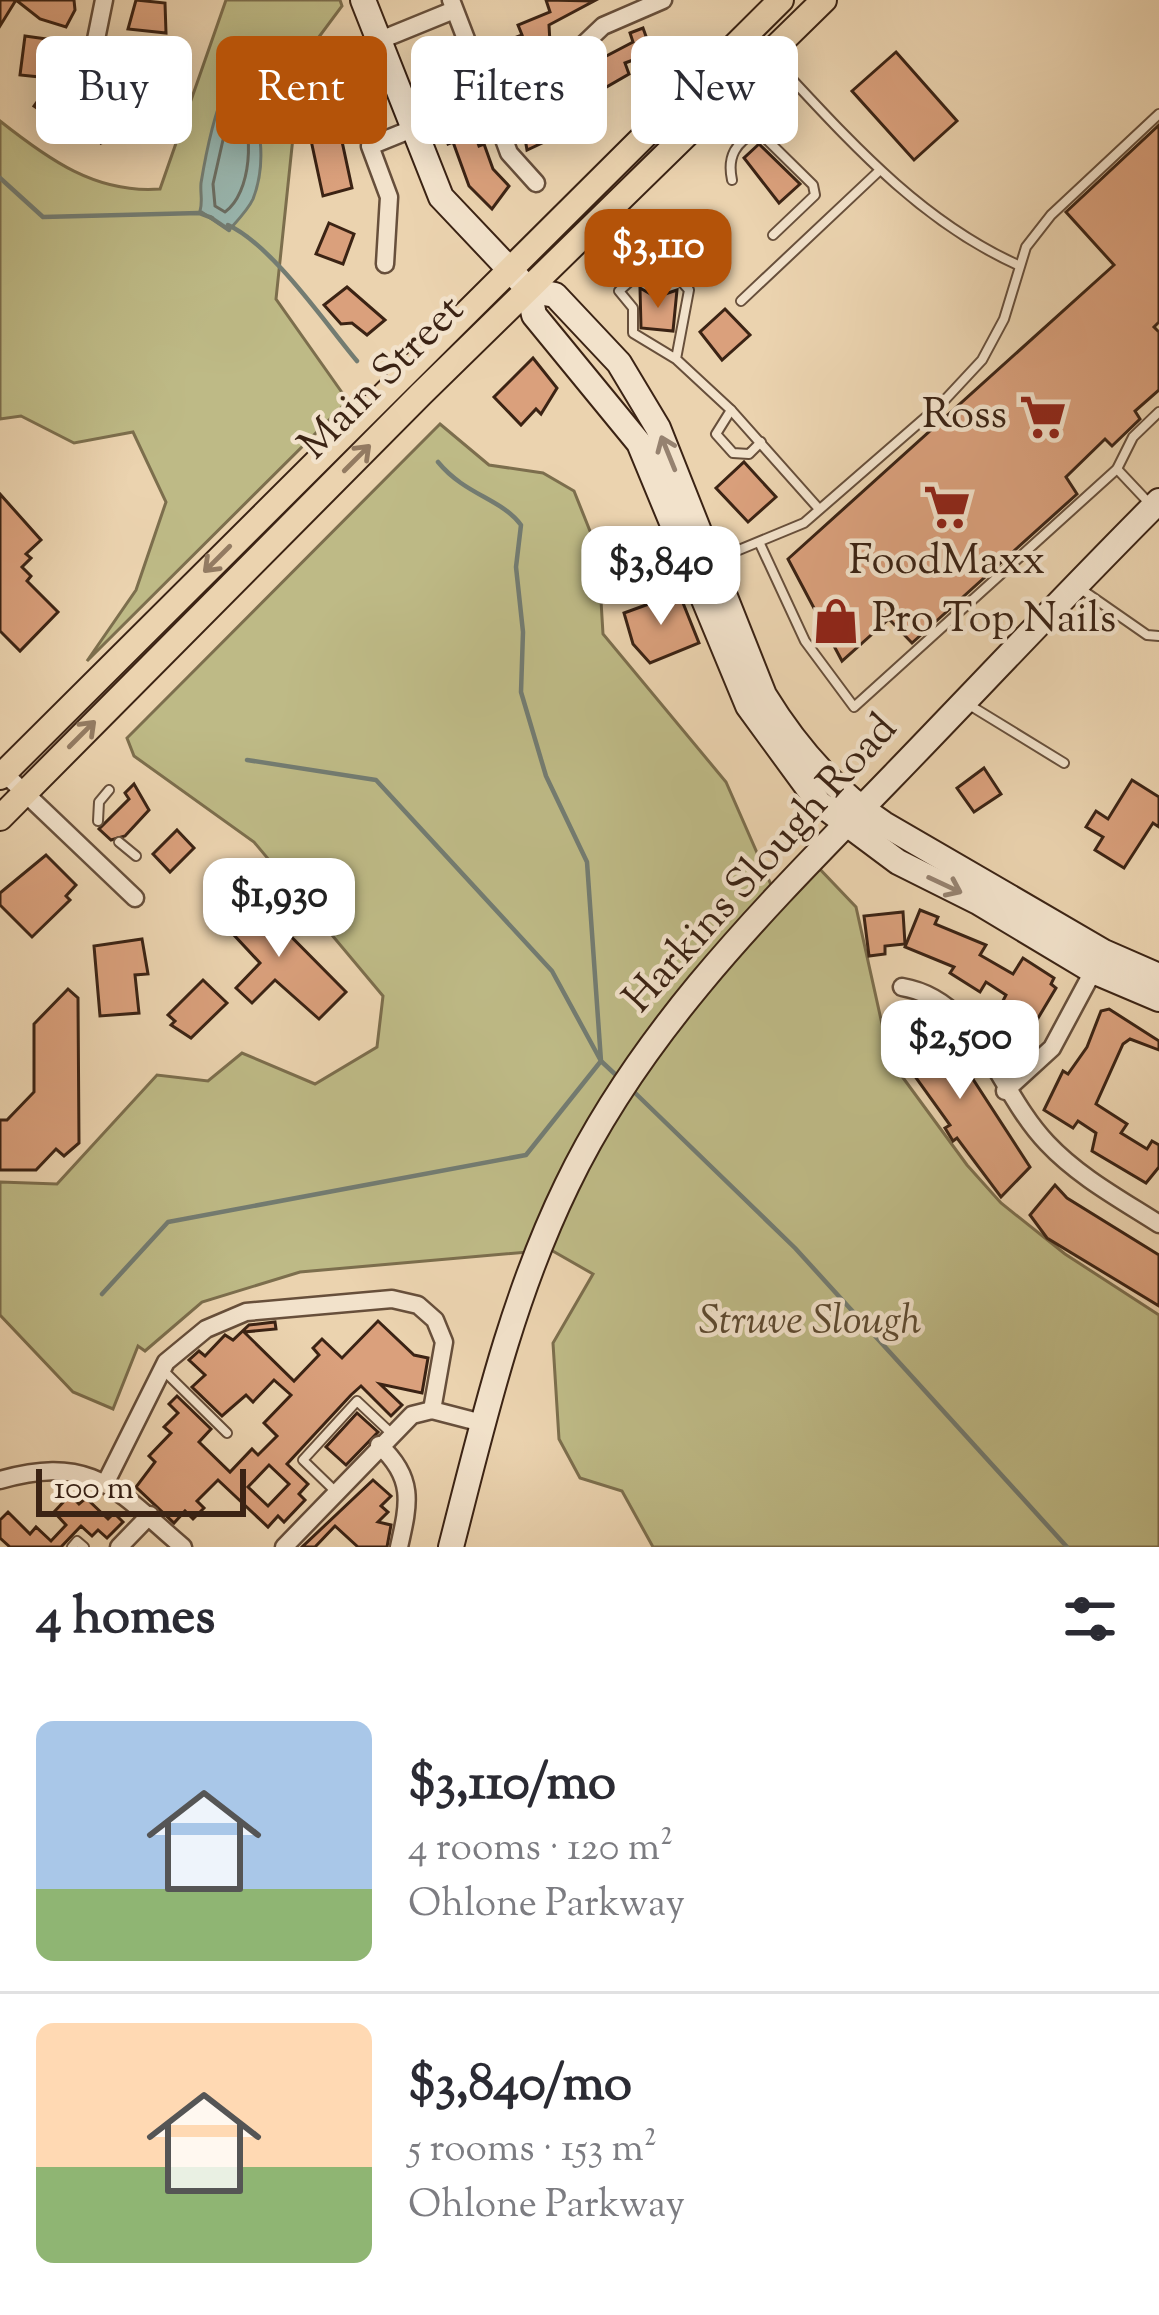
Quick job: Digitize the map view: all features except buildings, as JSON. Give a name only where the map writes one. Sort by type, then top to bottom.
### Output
[{"type":"main road","points":[[363,0],[376,36]]},
{"type":"main road","name":"Main Street","points":[[2,775],[507,267],[781,0]]},
{"type":"main road","name":"Main Street","points":[[788,36],[824,0]]},
{"type":"main road","points":[[748,32],[752,36]]},
{"type":"main road","points":[[387,64],[411,126]]},
{"type":"main road","points":[[419,144],[442,197],[529,290],[555,295],[619,363],[658,428],[703,566],[764,695],[853,817],[1159,999]]},
{"type":"main road","name":"Main Street","points":[[0,818],[678,144]]},
{"type":"main road","name":"Harkins Slough Road","points":[[451,1547],[525,1280],[593,1135],[658,1035],[704,976],[794,879],[1157,506]]},
{"type":"main road","points":[[1099,961],[1159,976]]},
{"type":"street","points":[[97,36],[104,0]]},
{"type":"street","points":[[592,36],[603,26],[662,0]]},
{"type":"street","points":[[386,36],[452,5],[464,36]]},
{"type":"street","points":[[385,264],[388,197],[370,146],[411,129]]},
{"type":"street","points":[[505,144],[536,183]]},
{"type":"street","points":[[2,775],[135,898]]},
{"type":"street","points":[[1005,1091],[1052,1048],[1099,961]]},
{"type":"street","points":[[902,987],[932,992],[953,1009],[1005,1091],[1060,1156],[1158,1220]]},
{"type":"street","points":[[106,1482],[162,1369],[197,1334],[237,1315],[402,1299],[431,1315],[443,1334],[444,1358],[432,1410]]},
{"type":"street","points":[[284,1547],[412,1415],[432,1410],[482,1423]]},
{"type":"street","points":[[385,1439],[409,1488],[399,1547]]},
{"type":"street","points":[[0,1480],[68,1471],[106,1482],[183,1547]]},
{"type":"street","points":[[119,1547],[150,1515]]},
{"type":"lane","points":[[798,86],[879,171],[961,235],[1018,265]]},
{"type":"lane","points":[[703,566],[760,544],[819,509],[942,403],[982,360],[1004,320],[1018,265],[1051,215],[1159,114]]},
{"type":"lane","points":[[732,180],[728,162],[758,131],[813,185],[815,195],[808,205],[773,235]]},
{"type":"lane","points":[[741,301],[879,171]]},
{"type":"lane","points":[[690,245],[721,223]]},
{"type":"lane","points":[[676,359],[689,290],[659,256],[619,292],[633,308],[632,333],[676,359],[731,410],[819,509]]},
{"type":"lane","points":[[657,289],[668,266]]},
{"type":"lane","points":[[654,346],[655,330]]},
{"type":"lane","points":[[731,410],[716,434],[733,453],[748,454],[761,442]]},
{"type":"lane","points":[[760,544],[805,641],[854,707],[1117,470],[1133,436],[1159,412]]},
{"type":"lane","points":[[1117,470],[1157,506]]},
{"type":"lane","points":[[1077,586],[1148,635],[1159,636]]},
{"type":"lane","points":[[964,702],[1064,763]]},
{"type":"lane","points":[[98,821],[99,802],[109,790]]},
{"type":"lane","points":[[119,842],[136,856]]},
{"type":"lane","points":[[162,1369],[227,1432]]},
{"type":"lane","points":[[336,1492],[303,1460],[357,1401],[385,1439]]},
{"type":"lane","points":[[72,1547],[77,1541],[84,1547]]},
{"type":"green space","points":[[226,0],[340,0],[342,6],[320,36],[216,36],[216,144],[292,144],[276,299],[348,401],[87,661],[136,590],[166,502],[133,432],[74,443],[21,416],[0,419],[0,121],[55,161],[94,180],[160,189],[176,144],[192,144],[192,97]]},
{"type":"green space","name":"Struve Slough","points":[[440,424],[489,465],[543,473],[574,491],[598,551],[603,634],[726,782],[779,903],[814,863],[856,907],[890,1060],[1001,1203],[1065,1254],[1159,1315],[1159,1547],[653,1547],[622,1491],[580,1478],[559,1439],[553,1343],[593,1274],[551,1250],[300,1272],[202,1302],[145,1351],[138,1346],[113,1409],[73,1392],[0,1315],[0,1182],[57,1184],[157,1075],[208,1081],[242,1053],[315,1084],[377,1047],[383,996],[254,842],[134,756],[127,738]]},
{"type":"water","points":[[216,116],[216,144],[260,144],[253,199],[229,230],[200,211]]},
{"type":"waterway","name":"Struve Slough","points":[[0,178],[43,217],[199,213],[212,218]]},
{"type":"waterway","name":"Struve Slough","points":[[210,217],[229,230]]},
{"type":"waterway","points":[[228,225],[280,267],[357,361]]},
{"type":"waterway","name":"Struve Slough","points":[[438,462],[521,525],[516,567],[523,632],[521,692],[546,776],[587,862],[601,1061],[617,1076]]},
{"type":"waterway","points":[[102,1294],[168,1222],[526,1155],[601,1061],[552,971],[376,780],[247,760]]},
{"type":"waterway","name":"Struve Slough","points":[[630,1088],[795,1248],[1067,1547]]},
{"type":"place","name":"Ross","points":[[1043,417]]},
{"type":"place","name":"FoodMaxx","points":[[947,507]]},
{"type":"place","name":"Pro Top Nails","points":[[836,621]]}]
